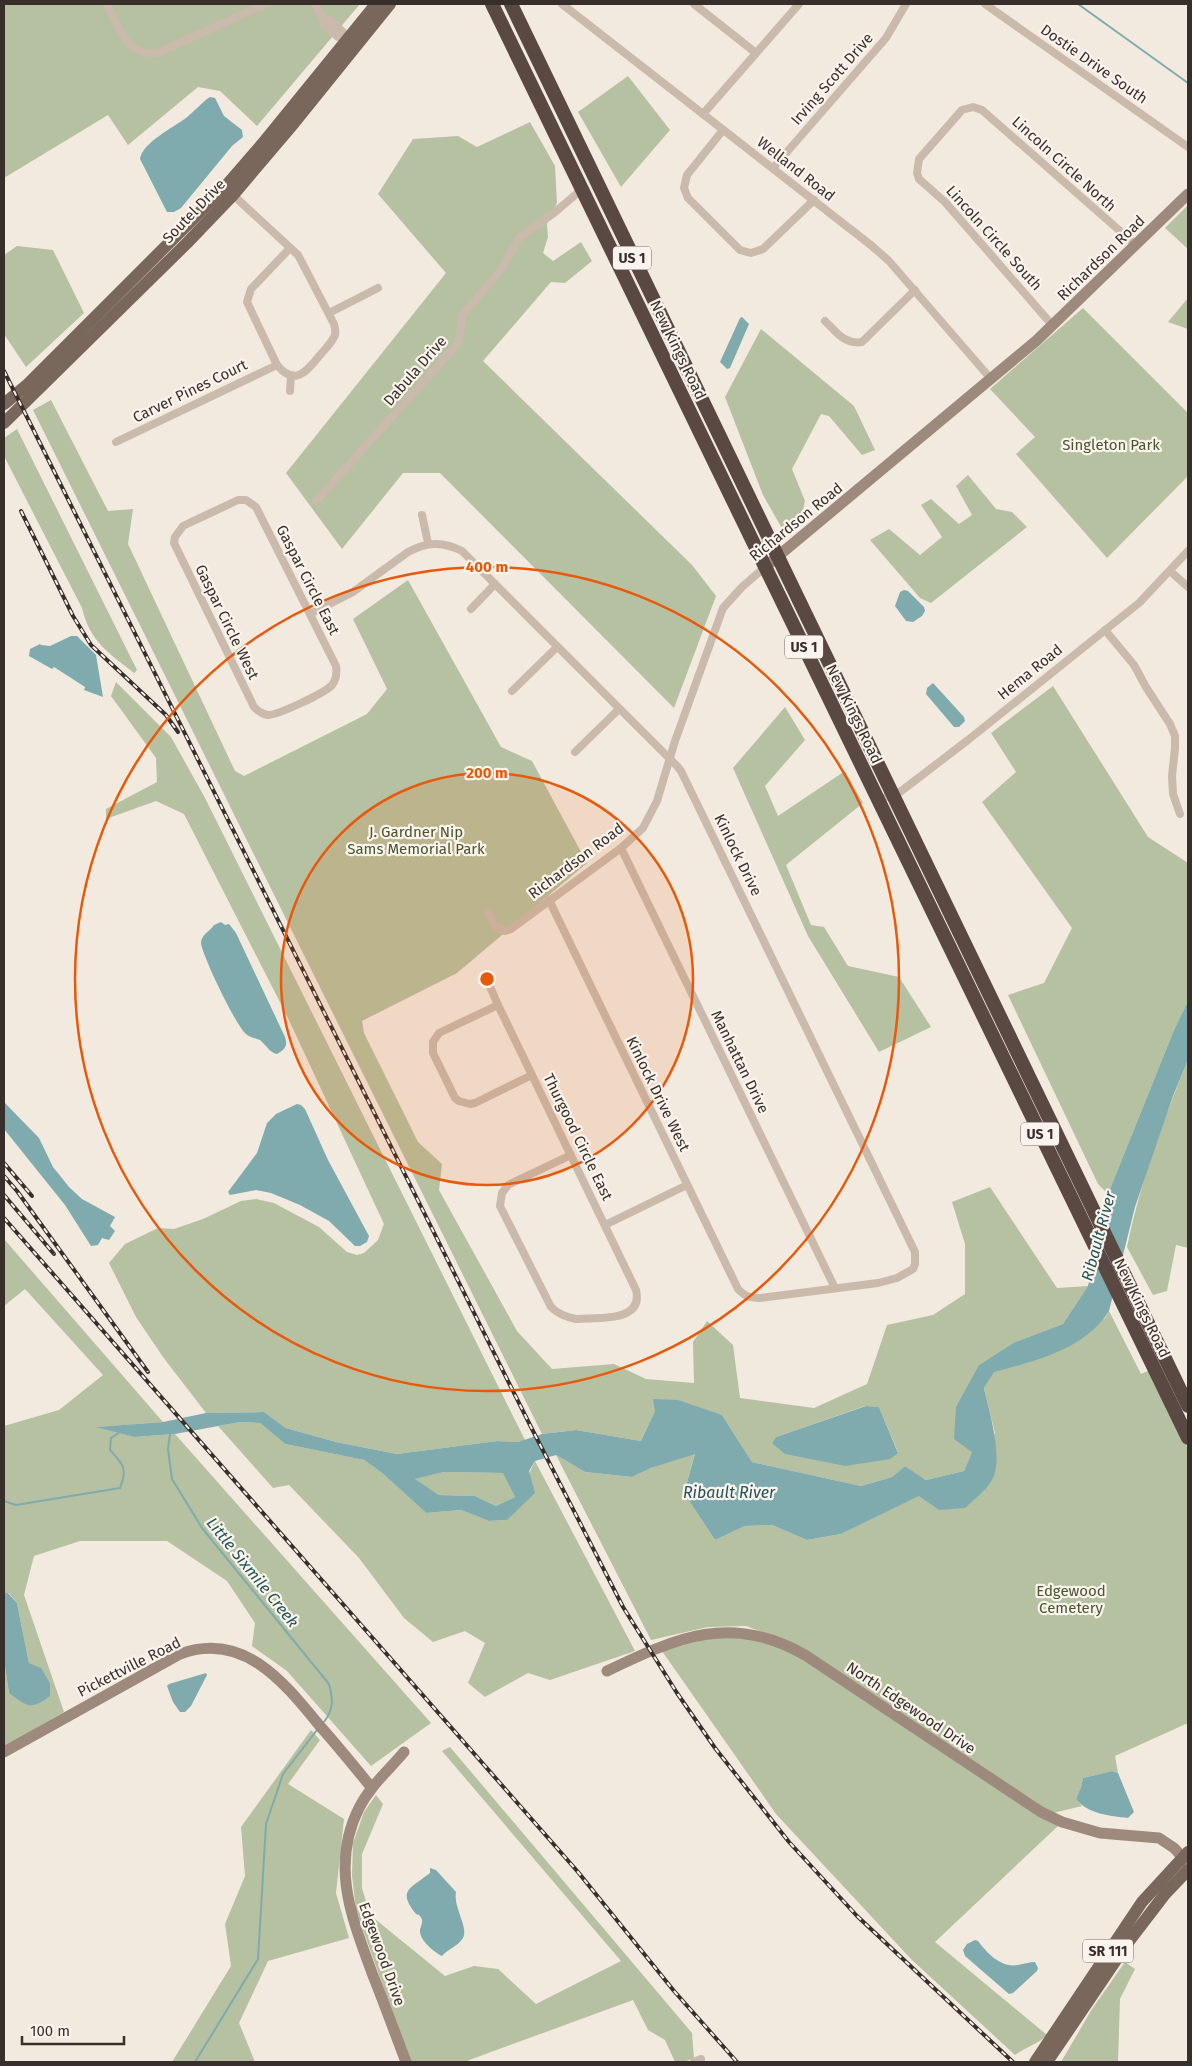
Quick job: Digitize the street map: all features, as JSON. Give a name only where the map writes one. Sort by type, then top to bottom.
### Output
[{"type":"highway","name":"New Kings Road","points":[[492,4],[878,800],[1094,1211],[1184,1410],[1188,1438]]},
{"type":"highway","name":"New Kings Road","points":[[511,4],[891,794],[1121,1302],[1184,1410]]},
{"type":"main road","name":"Soutel Drive","points":[[4,423],[187,243],[348,42],[376,4]]},
{"type":"main road","name":"Soutel Drive","points":[[348,42],[390,4]]},
{"type":"main road","name":"Soutel Drive","points":[[4,404],[27,385],[229,191]]},
{"type":"main road","name":"SR 111","points":[[1043,2059],[1142,1902],[1186,1857]]},
{"type":"main road","name":"SR 111","points":[[1043,2059],[1134,1933],[1165,1894],[1188,1870]]},
{"type":"street","points":[[107,4],[127,44],[142,53],[151,54],[160,52],[265,4]]},
{"type":"street","points":[[315,4],[323,18],[324,25],[338,37],[348,42]]},
{"type":"street","name":"Welland Road","points":[[562,4],[872,246],[889,261],[915,290],[991,379]]},
{"type":"street","points":[[694,4],[756,53]]},
{"type":"street","points":[[703,114],[799,4]]},
{"type":"street","name":"Irving Scott Drive","points":[[773,168],[886,38],[906,4]]},
{"type":"street","name":"Dostie Drive South","points":[[985,4],[1188,147]]},
{"type":"street","points":[[543,109],[556,101]]},
{"type":"street","name":"Lincoln Circle South","points":[[973,107],[962,110],[919,159],[916,168],[920,179],[945,202],[1053,326]]},
{"type":"street","name":"Lincoln Circle North","points":[[973,107],[982,110],[1136,246]]},
{"type":"street","points":[[723,130],[687,175],[684,188],[688,198],[740,250],[751,253],[764,249],[814,200]]},
{"type":"street","name":"Dabula Drive","points":[[316,501],[454,348],[459,340],[463,314],[500,270],[519,238],[554,213],[582,189]]},
{"type":"street","points":[[229,191],[290,248],[301,259],[336,332],[332,341],[306,372],[291,376],[282,371],[277,364],[248,307],[248,297],[251,289],[290,248]]},
{"type":"street","name":"Richardson Road","points":[[488,913],[496,927],[505,931],[511,928],[635,836],[648,820],[657,801],[723,608],[742,586],[1053,326],[1188,194]]},
{"type":"street","points":[[329,314],[378,288]]},
{"type":"street","points":[[825,321],[844,340],[850,343],[862,342],[915,290]]},
{"type":"street","points":[[660,349],[673,342]]},
{"type":"street","name":"Carver Pines Court","points":[[116,442],[277,364]]},
{"type":"street","points":[[290,391],[291,376]]},
{"type":"street","name":"Gaspar Circle East","points":[[175,537],[182,526],[232,502],[246,500],[256,507],[336,666],[336,679]]},
{"type":"street","points":[[310,614],[353,592],[408,552],[428,543],[422,515]]},
{"type":"street","name":"Gaspar Circle West","points":[[175,537],[175,549],[254,707],[264,714],[275,714],[328,689],[336,679]]},
{"type":"street","name":"Kinlock Drive","points":[[428,543],[446,544],[462,552],[681,771],[915,1252],[915,1264],[906,1275],[878,1283],[835,1288]]},
{"type":"street","name":"Hema Road","points":[[878,800],[900,792],[1139,603],[1188,551]]},
{"type":"street","points":[[1170,571],[1188,588]]},
{"type":"street","points":[[470,609],[495,584]]},
{"type":"street","points":[[1105,630],[1134,665],[1170,724],[1175,748],[1172,776],[1173,794],[1180,814]]},
{"type":"street","points":[[512,691],[557,647]]},
{"type":"street","points":[[575,752],[619,709]]},
{"type":"street","name":"Manhattan Drive","points":[[621,848],[835,1288]]},
{"type":"street","name":"Kinlock Drive West","points":[[548,900],[738,1289],[747,1297],[760,1298],[835,1288]]},
{"type":"street","name":"Thurgood Circle East","points":[[487,980],[498,1005],[571,1154],[636,1290],[637,1302],[635,1308],[621,1316],[576,1319],[561,1315],[551,1307],[500,1206],[502,1193],[508,1185],[571,1154]]},
{"type":"street","points":[[498,1005],[439,1033],[433,1042],[433,1053],[455,1098],[465,1103],[476,1103],[532,1075]]},
{"type":"street","points":[[605,1225],[687,1184]]},
{"type":"street","name":"North Edgewood Drive","points":[[607,1671],[645,1652],[685,1638],[703,1634],[738,1633],[776,1640],[805,1655],[1041,1812],[1062,1822],[1098,1832],[1159,1838],[1166,1841],[1186,1857]]},
{"type":"street","name":"Pickettville Road","points":[[4,1752],[180,1654],[215,1648],[231,1651],[250,1658],[282,1681],[371,1787]]},
{"type":"street","name":"Edgewood Drive","points":[[404,1752],[371,1787],[359,1809],[348,1844],[345,1881],[347,1899],[355,1926],[406,2062]]},
{"type":"green space","points":[[4,4],[360,4],[257,126],[220,91],[198,87],[128,145],[108,115],[4,178]]},
{"type":"green space","points":[[628,76],[670,130],[621,187],[578,112]]},
{"type":"green space","points":[[530,122],[555,166],[557,203],[547,224],[548,237],[543,253],[553,261],[581,242],[592,261],[565,283],[551,282],[483,361],[692,565],[716,596],[674,708],[440,473],[403,473],[342,549],[286,473],[446,273],[378,194],[413,139],[458,136],[477,147]]},
{"type":"green space","points":[[1188,205],[1188,249],[1165,228]]},
{"type":"green space","points":[[17,246],[53,250],[84,313],[26,367],[4,334],[4,255]]},
{"type":"green space","points":[[1188,298],[1188,329],[1168,322]]},
{"type":"green space","name":"Singleton Park","points":[[1083,308],[1188,413],[1188,476],[1107,558],[1016,454],[1035,437],[990,389]]},
{"type":"green space","points":[[761,329],[854,406],[875,450],[862,455],[829,416],[821,414],[792,469],[805,501],[801,518],[784,532],[763,495],[725,397]]},
{"type":"green space","name":"J. Gardner Nip Sams Memorial Park","points":[[51,400],[108,511],[133,509],[128,544],[235,771],[244,776],[367,714],[387,689],[353,619],[408,580],[501,747],[532,761],[587,863],[457,973],[362,1021],[364,1033],[418,1142],[442,1164],[439,1190],[517,1331],[552,1369],[614,1364],[646,1379],[694,1383],[693,1342],[707,1321],[733,1345],[740,1398],[814,1408],[867,1384],[887,1325],[933,1315],[965,1294],[965,1244],[952,1202],[990,1187],[1057,1288],[1088,1286],[1063,1324],[1013,1343],[979,1365],[972,1452],[964,1471],[926,1480],[905,1466],[892,1477],[861,1486],[752,1462],[722,1415],[655,1411],[641,1441],[576,1430],[542,1434],[33,410]],"holes":[[[865,1406],[879,1407],[898,1452],[772,1443],[776,1437]]]},
{"type":"green space","points":[[17,429],[137,670],[134,673],[102,646],[90,630],[82,608],[4,456],[4,438]]},
{"type":"green space","points":[[968,475],[996,509],[1012,512],[1027,527],[931,603],[920,598],[870,540],[889,529],[920,555],[942,537],[921,505],[931,499],[959,524],[972,515],[956,486]]},
{"type":"green space","points":[[116,682],[171,737],[205,798],[525,1440],[518,1442],[497,1441],[397,1454],[336,1442],[286,1428],[264,1412],[206,1413],[163,1357],[136,1317],[109,1263],[125,1244],[158,1228],[174,1229],[203,1219],[241,1201],[256,1199],[274,1203],[319,1227],[347,1252],[357,1255],[364,1253],[378,1240],[384,1224],[287,1016],[184,814],[156,801],[106,819],[106,809],[157,782],[156,758],[111,696]]},
{"type":"green space","points":[[1053,686],[1148,837],[1188,863],[1188,1001],[1174,1030],[1108,1194],[1098,1184],[1008,995],[1044,983],[1072,928],[982,802],[1016,772],[991,733]]},
{"type":"green space","points":[[785,707],[805,740],[765,786],[778,816],[845,771],[863,803],[786,865],[811,925],[824,927],[848,966],[899,977],[931,1027],[879,1052],[808,936],[733,768]]},
{"type":"green space","points":[[1188,1060],[1188,1248],[1176,1245],[1167,1291],[1153,1295],[1127,1247],[1138,1199],[1153,1152]]},
{"type":"green space","points":[[4,1239],[163,1422],[98,1427],[134,1437],[175,1434],[431,1723],[371,1766],[287,1671],[252,1646],[255,1623],[227,1581],[167,1541],[80,1541],[34,1556],[24,1595],[64,1712],[4,1747],[4,1660],[9,1693],[50,1683],[41,1669],[29,1663],[17,1603],[9,1593],[4,1593],[4,1426],[59,1410],[103,1375],[25,1289],[4,1306]]},
{"type":"green space","name":"Edgewood Cemetery","points":[[1109,1311],[1141,1374],[1150,1370],[1188,1449],[1188,1723],[1115,1756],[1118,1773],[1112,1771],[1083,1778],[1076,1799],[1082,1806],[1053,1813],[1022,1796],[773,1636],[746,1626],[708,1627],[651,1640],[556,1455],[585,1472],[632,1477],[651,1468],[695,1453],[684,1493],[715,1540],[745,1526],[772,1525],[807,1540],[841,1534],[920,1495],[939,1510],[995,1433],[984,1388],[994,1371],[1030,1362],[1105,1318]]},
{"type":"green space","points":[[240,1422],[260,1423],[285,1444],[364,1460],[381,1472],[426,1513],[461,1510],[489,1521],[507,1520],[535,1461],[635,1651],[550,1680],[528,1673],[485,1697],[468,1683],[485,1643],[465,1631],[433,1642],[404,1618],[359,1558],[289,1485],[273,1488],[218,1426]]},
{"type":"green space","points":[[444,1472],[504,1473],[515,1497],[496,1506],[475,1496],[439,1495],[414,1479]]},
{"type":"green space","points":[[714,1637],[744,1638],[769,1643],[797,1655],[1058,1826],[935,1942],[1047,2035],[1015,2055],[911,1959],[776,1814],[662,1651]]},
{"type":"green space","points":[[311,1730],[320,1740],[288,1784],[344,1819],[336,1893],[349,1938],[268,1961],[239,2023],[255,2062],[172,2062],[231,1966],[225,1924],[245,1876],[241,1827]]},
{"type":"green space","points":[[450,1747],[692,2033],[694,2058],[684,2062],[675,2062],[665,2040],[648,2030],[633,2000],[464,2062],[410,2062],[356,1910],[352,1875],[353,1843],[364,1812],[376,1795],[383,1804],[362,1854],[362,1888],[370,1915],[445,1976],[474,1966],[498,1969],[536,2004],[621,1961],[442,1751]]},
{"type":"green space","points":[[1125,1962],[1135,1969],[1120,1999],[1118,2062],[1061,2062],[1092,2009]]},
{"type":"water","points":[[210,97],[215,98],[224,116],[242,130],[243,137],[232,146],[181,208],[174,212],[167,212],[140,159],[142,153],[152,141],[186,118]]},
{"type":"water","points":[[742,317],[749,324],[730,368],[727,369],[720,362]]},
{"type":"water","points":[[908,591],[924,607],[925,611],[922,616],[913,622],[906,621],[895,606],[900,592]]},
{"type":"water","points":[[71,636],[77,636],[96,655],[103,697],[84,690],[85,687],[54,667],[52,669],[29,656],[30,649],[40,644],[50,646]]},
{"type":"water","points":[[933,683],[964,717],[965,721],[959,727],[954,727],[926,694],[927,688]]},
{"type":"water","points":[[221,922],[225,925],[229,924],[236,933],[285,1037],[285,1047],[277,1054],[260,1040],[247,1035],[241,1028],[220,990],[207,961],[201,940],[214,925]]},
{"type":"water","name":"Ribault River","points":[[1188,1001],[1188,1060],[1173,1096],[1135,1207],[1109,1311],[1087,1335],[1058,1352],[994,1372],[984,1388],[996,1448],[997,1460],[995,1471],[992,1480],[986,1488],[965,1508],[939,1510],[919,1496],[841,1534],[807,1540],[772,1525],[745,1526],[715,1540],[684,1493],[695,1454],[651,1468],[632,1477],[585,1472],[556,1455],[535,1461],[529,1471],[535,1493],[507,1520],[489,1521],[461,1510],[426,1513],[381,1472],[364,1460],[285,1444],[260,1423],[240,1422],[175,1434],[134,1437],[96,1427],[163,1422],[206,1413],[264,1412],[286,1428],[336,1442],[397,1454],[497,1441],[518,1442],[542,1434],[576,1430],[641,1441],[655,1411],[653,1399],[678,1400],[722,1415],[752,1462],[861,1486],[892,1477],[905,1466],[926,1480],[964,1471],[972,1452],[954,1439],[956,1407],[979,1365],[1013,1343],[1063,1324],[1088,1286],[1108,1194],[1174,1030]],"holes":[[[444,1472],[503,1473],[515,1497],[496,1506],[475,1496],[439,1495],[415,1479]]]},
{"type":"water","points":[[4,1102],[39,1138],[53,1167],[69,1187],[82,1199],[115,1217],[110,1226],[115,1231],[109,1240],[102,1238],[98,1245],[91,1246],[65,1205],[4,1129]]},
{"type":"water","points":[[297,1104],[305,1109],[328,1160],[369,1236],[367,1242],[360,1246],[355,1246],[329,1221],[300,1205],[271,1193],[256,1190],[230,1195],[228,1192],[257,1153],[267,1123],[276,1114]]},
{"type":"water","points":[[866,1406],[879,1407],[898,1453],[890,1459],[845,1466],[785,1454],[772,1443],[776,1437]]},
{"type":"water","points":[[4,1593],[8,1593],[17,1603],[29,1663],[41,1668],[50,1683],[50,1696],[38,1704],[25,1704],[9,1693],[4,1660]]},
{"type":"water","points":[[206,1673],[207,1675],[191,1706],[185,1712],[180,1712],[173,1702],[167,1686]]},
{"type":"water","points":[[1112,1771],[1118,1773],[1134,1812],[1128,1818],[1093,1811],[1076,1799],[1083,1778]]},
{"type":"water","points":[[430,1868],[436,1870],[456,1892],[457,1904],[464,1929],[461,1941],[442,1956],[424,1942],[420,1934],[422,1919],[416,1914],[407,1900],[408,1890],[430,1873]]},
{"type":"water","points":[[975,1940],[995,1959],[1001,1962],[1018,1965],[1035,1962],[1038,1968],[1037,1971],[1013,1993],[1009,1994],[965,1956],[963,1950],[967,1944]]},
{"type":"waterway","points":[[1078,4],[1188,83]]},
{"type":"waterway","points":[[4,1501],[16,1505],[120,1488],[124,1476],[123,1467],[110,1450],[111,1438],[120,1432]]},
{"type":"waterway","name":"Little Sixmile Creek","points":[[170,1434],[168,1449],[172,1479],[202,1528],[329,1684],[332,1704],[330,1713],[324,1722]]},
{"type":"waterway","name":"Little Sixmile Creek","points":[[195,2062],[258,1959],[266,1824],[283,1774],[317,1730]]},
{"type":"railway","points":[[4,371],[531,1427],[623,1607],[677,1693],[715,1748],[789,1842],[857,1916],[1013,2062]]},
{"type":"railway","points":[[21,511],[73,616],[91,645],[166,715],[178,732]]},
{"type":"railway","points":[[4,1163],[32,1196]]},
{"type":"railway","points":[[4,1176],[17,1191],[148,1372]]},
{"type":"railway","points":[[4,1195],[54,1254]]},
{"type":"railway","points":[[4,1218],[578,1872],[674,1991],[737,2062]]}]
